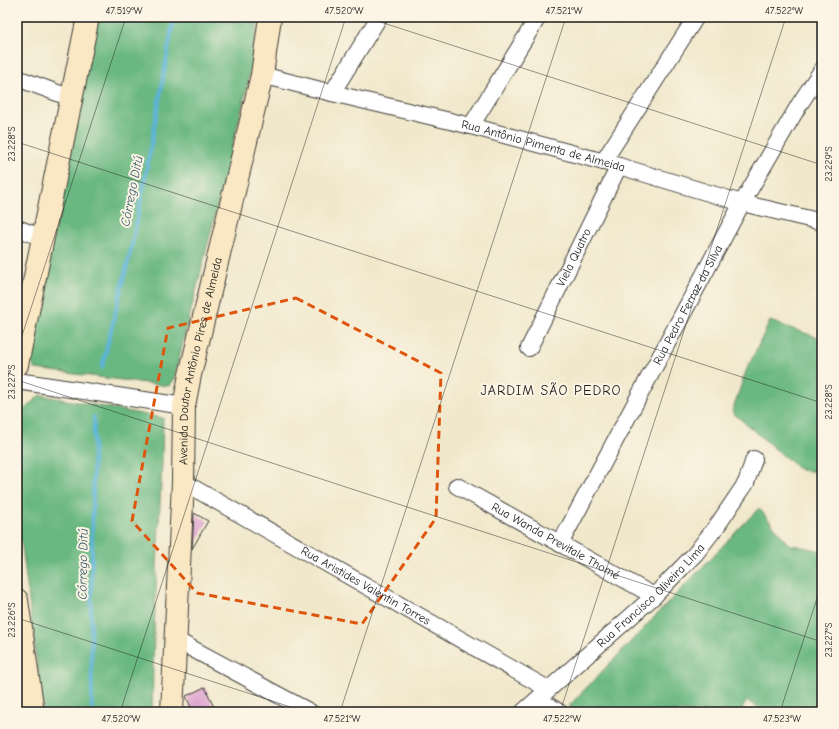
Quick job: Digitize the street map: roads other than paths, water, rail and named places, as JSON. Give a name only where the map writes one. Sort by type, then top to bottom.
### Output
[{"type":"main road","points":[[17,365],[88,17]]},
{"type":"main road","name":"Avenida Doutor Antônio Pires de Almeida","points":[[172,712],[184,406],[262,75],[270,17]]},
{"type":"main road","points":[[17,600],[33,712]]},
{"type":"street","points":[[332,93],[378,17]]},
{"type":"street","points":[[471,126],[538,17]]},
{"type":"street","points":[[603,162],[696,17]]},
{"type":"street","name":"Rua Pedro Ferraz da Silva","points":[[560,544],[742,203],[799,105],[822,70]]},
{"type":"street","name":"Rua Antônio Pimenta de Almeida","points":[[262,75],[471,126],[619,166],[742,203],[822,222]]},
{"type":"street","points":[[17,78],[72,98]]},
{"type":"street","name":"Viela Quatro","points":[[529,348],[619,166]]},
{"type":"street","points":[[17,228],[43,238]]},
{"type":"street","points":[[17,381],[184,406]]},
{"type":"street","name":"Rua Francisco Oliveira Lima","points":[[523,712],[654,596],[696,554],[746,483],[754,459]]},
{"type":"street","name":"Rua Aristides Valentin Torres","points":[[182,482],[543,694],[559,712]]},
{"type":"street","name":"Rua Wanda Previtale Thomé","points":[[457,486],[654,596]]},
{"type":"street","points":[[176,640],[310,712]]},
{"type":"waterway","name":"Córrego Ditú","points":[[102,367],[131,249],[174,17]]},
{"type":"waterway","name":"Córrego Ditú","points":[[92,712],[91,617],[94,417]]},
{"type":"district","name":"JARDIM SÃO PEDRO","points":[[551,390]]}]
